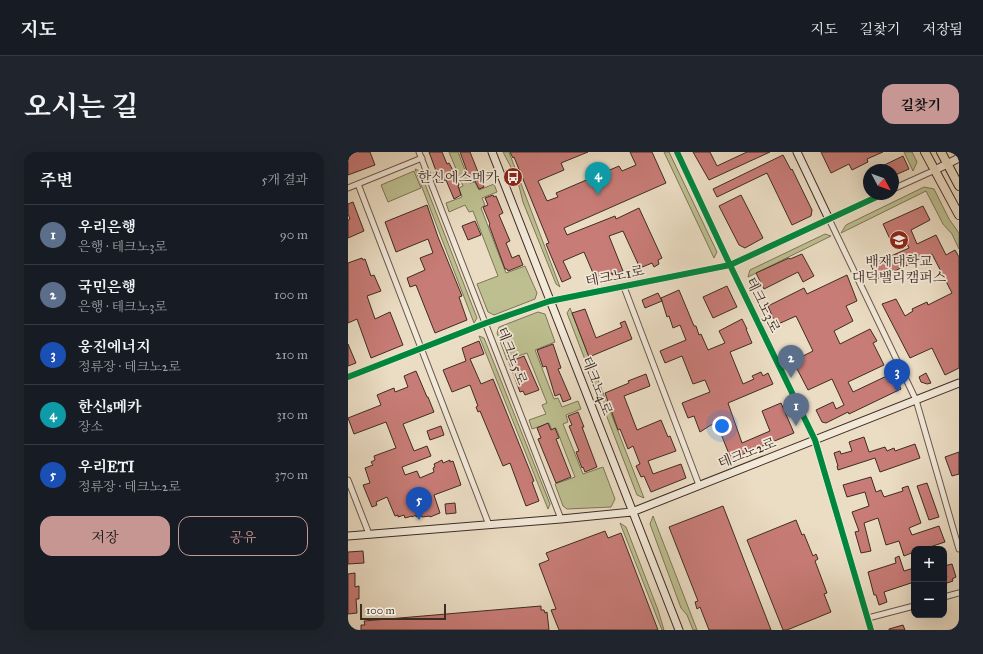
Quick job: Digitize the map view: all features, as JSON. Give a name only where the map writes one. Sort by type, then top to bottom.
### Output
[{"type":"main road","name":"테크노4로","points":[[492,152],[679,630]]},
{"type":"main road","points":[[797,152],[829,219]]},
{"type":"main road","points":[[925,152],[959,215]]},
{"type":"main road","points":[[941,152],[959,186]]},
{"type":"main road","points":[[935,170],[959,158]]},
{"type":"main road","name":"테크노2로","points":[[348,536],[632,512],[959,383]]},
{"type":"street","name":"테크노5로","points":[[419,152],[561,519]]},
{"type":"street","name":"테크노3로","points":[[677,152],[815,440],[871,630]]},
{"type":"street","points":[[348,188],[422,158]]},
{"type":"street","points":[[899,186],[935,170]]},
{"type":"street","points":[[358,184],[489,525]]},
{"type":"street","name":"테크노1로","points":[[348,377],[486,323],[550,301],[730,265],[870,200]]},
{"type":"street","points":[[829,219],[916,400],[959,549]]},
{"type":"street","name":"테크노1로","points":[[624,287],[700,485]]},
{"type":"street","points":[[348,480],[368,534]]},
{"type":"street","points":[[947,596],[959,593]]},
{"type":"street","points":[[868,618],[911,607]]},
{"type":"green space","points":[[449,152],[458,152],[470,183],[475,182],[479,190],[494,184],[497,192],[482,198],[485,205],[481,208],[506,273],[525,266],[537,293],[535,299],[494,315],[488,312],[477,284],[498,276],[473,211],[469,212],[465,205],[449,212],[446,203],[462,197],[459,188],[463,186]]},
{"type":"green space","points":[[503,152],[509,152],[560,287],[556,284],[523,202],[513,171]]},
{"type":"green space","points":[[664,152],[669,152],[717,252],[714,258]]},
{"type":"green space","points":[[904,152],[912,152],[917,162],[913,171]]},
{"type":"green space","points":[[415,169],[420,171],[477,318],[474,323]]},
{"type":"green space","points":[[414,171],[421,188],[388,202],[381,185]]},
{"type":"green space","points":[[924,187],[934,189],[949,219],[959,233],[959,249],[952,234],[943,224],[926,191],[841,233],[846,225]]},
{"type":"green space","points":[[825,234],[831,236],[748,277],[750,270]]},
{"type":"green space","points":[[570,308],[644,498],[637,495],[567,313]]},
{"type":"green space","points":[[538,312],[545,314],[555,342],[535,350],[554,399],[558,398],[562,407],[578,401],[581,409],[566,415],[568,422],[563,424],[583,474],[603,467],[615,499],[611,507],[567,509],[563,506],[555,484],[575,477],[556,428],[552,430],[549,423],[532,429],[529,420],[546,414],[542,405],[547,403],[527,353],[507,360],[497,333],[499,327]]},
{"type":"green space","points":[[479,336],[484,338],[550,504],[548,509]]},
{"type":"green space","points":[[653,516],[697,630],[693,630],[687,615],[681,608],[650,524]]},
{"type":"green space","points":[[620,523],[626,527],[658,610],[664,630],[662,630]]},
{"type":"building","points":[[348,152],[370,152],[375,165],[348,175]]},
{"type":"building","points":[[429,152],[442,152],[447,164],[449,163],[457,178],[461,195],[454,199],[446,180],[439,183],[434,172],[436,171]]},
{"type":"building","points":[[460,152],[470,152],[484,187],[479,189],[475,181],[471,182]]},
{"type":"building","points":[[510,152],[588,152],[561,163],[564,170],[538,181],[547,201],[558,197],[556,193],[619,166],[622,171],[636,165],[630,152],[652,152],[666,183],[564,228],[567,235],[615,216],[616,219],[639,208],[662,258],[658,260],[659,264],[654,267],[652,263],[640,268],[623,231],[609,236],[623,271],[612,275],[612,273],[596,280],[584,252],[563,261],[571,278],[562,282],[546,244],[549,243],[514,157],[513,158]]},
{"type":"building","points":[[693,152],[710,152],[717,166],[747,152],[770,152],[709,180]]},
{"type":"building","points":[[821,152],[883,152],[867,159],[868,162],[852,170],[849,164],[831,173]]},
{"type":"building","points":[[783,155],[791,170],[792,169],[812,210],[811,216],[792,225],[767,173],[717,197],[713,189]]},
{"type":"building","points":[[903,156],[909,169],[899,173],[899,164],[886,164]]},
{"type":"building","points":[[493,195],[494,197],[496,196],[503,213],[499,215],[510,241],[506,243],[512,258],[519,255],[523,265],[508,271],[505,269],[483,207],[488,205],[485,198]]},
{"type":"building","points":[[741,195],[763,238],[745,248],[739,245],[719,206]]},
{"type":"building","points":[[353,202],[364,231],[348,238],[348,220],[350,219],[348,214],[348,204]]},
{"type":"building","points":[[427,205],[438,237],[462,296],[459,297],[467,320],[435,333],[416,285],[410,287],[407,278],[425,270],[420,258],[433,253],[428,239],[396,252],[385,222]]},
{"type":"building","points":[[923,206],[930,220],[911,230],[917,244],[936,235],[946,255],[955,250],[959,257],[959,368],[945,375],[932,348],[910,358],[882,304],[896,299],[905,316],[913,311],[912,309],[927,302],[928,305],[952,293],[932,254],[877,279],[871,265],[909,248],[902,233],[890,239],[883,224]]},
{"type":"building","points":[[475,221],[481,235],[468,240],[462,226]]},
{"type":"building","points":[[802,254],[814,276],[803,282],[798,272],[764,289],[756,273],[789,258],[790,259]]},
{"type":"building","points":[[362,258],[363,260],[365,259],[371,276],[374,275],[381,291],[367,296],[375,319],[390,312],[403,345],[371,358],[357,319],[348,323],[348,263]]},
{"type":"building","points":[[847,275],[857,301],[846,306],[853,321],[834,331],[840,344],[870,329],[877,341],[873,343],[884,365],[848,382],[853,392],[893,373],[901,389],[849,414],[848,412],[826,423],[822,422],[816,410],[833,402],[836,409],[844,405],[832,379],[808,390],[793,361],[813,351],[796,316],[776,325],[768,306],[804,288],[807,294]]},
{"type":"building","points":[[727,286],[737,307],[713,318],[703,297]]},
{"type":"building","points":[[679,290],[694,326],[696,326],[699,335],[701,334],[708,350],[725,343],[719,331],[742,319],[752,343],[730,352],[743,384],[754,379],[752,376],[761,372],[763,376],[768,373],[773,384],[728,403],[742,443],[770,431],[762,411],[781,403],[794,433],[731,459],[717,424],[711,425],[700,432],[694,416],[688,418],[682,403],[710,392],[705,380],[693,384],[682,356],[665,363],[660,351],[686,340],[680,325],[673,328],[669,316],[667,317],[661,298]]},
{"type":"building","points":[[658,293],[662,301],[645,308],[642,300]]},
{"type":"building","points":[[585,309],[596,338],[622,327],[620,323],[625,321],[632,339],[589,357],[572,313]]},
{"type":"building","points":[[479,341],[484,354],[470,359],[481,384],[493,379],[534,481],[532,482],[539,501],[526,506],[510,463],[503,466],[480,411],[478,412],[476,407],[478,406],[470,385],[452,392],[443,370],[466,361],[462,348]]},
{"type":"building","points":[[348,344],[356,363],[348,366]]},
{"type":"building","points":[[553,344],[561,368],[558,369],[571,399],[563,402],[560,394],[555,396],[546,366],[543,367],[537,350]]},
{"type":"building","points":[[524,356],[539,390],[525,395],[523,391],[520,392],[509,362]]},
{"type":"building","points":[[416,371],[434,412],[403,424],[414,451],[427,446],[431,456],[402,467],[405,475],[417,471],[420,478],[434,472],[434,464],[442,460],[443,463],[450,460],[450,462],[453,461],[461,485],[434,495],[440,513],[430,517],[422,517],[421,515],[416,517],[416,515],[405,518],[404,515],[398,517],[398,515],[395,516],[387,497],[376,502],[377,505],[372,507],[363,485],[370,483],[365,468],[373,465],[371,462],[375,460],[374,456],[396,448],[386,422],[354,434],[348,418],[381,405],[377,395],[394,388],[395,392],[408,387],[404,376]]},
{"type":"building","points":[[926,373],[931,383],[927,384],[921,382],[919,377]]},
{"type":"building","points":[[646,374],[650,386],[624,396],[637,430],[661,420],[676,451],[648,461],[653,474],[681,464],[686,478],[651,492],[644,476],[641,477],[636,466],[640,464],[633,446],[628,449],[620,429],[618,430],[605,393],[629,383],[628,381]]},
{"type":"building","points":[[578,412],[597,467],[585,472],[576,452],[579,451],[569,426],[572,425],[568,416]]},
{"type":"building","points":[[548,423],[551,430],[555,428],[559,438],[556,439],[571,477],[556,483],[538,439],[541,438],[537,428]]},
{"type":"building","points":[[441,426],[444,435],[430,440],[427,431]]},
{"type":"building","points":[[864,437],[869,452],[885,447],[887,451],[894,448],[895,451],[915,444],[920,458],[880,472],[875,458],[838,470],[834,453],[840,451],[841,454],[852,451],[849,442]]},
{"type":"building","points":[[959,452],[959,474],[952,476],[945,457]]},
{"type":"building","points":[[871,477],[876,492],[881,490],[884,497],[903,491],[902,488],[908,486],[921,523],[909,528],[912,535],[939,526],[945,542],[933,546],[911,546],[911,553],[904,556],[899,541],[886,545],[878,518],[864,523],[871,551],[861,553],[855,532],[859,531],[852,512],[869,506],[865,492],[847,497],[843,485]]},
{"type":"building","points":[[927,483],[939,517],[929,520],[917,486]]},
{"type":"building","points":[[455,503],[456,513],[446,514],[445,504]]},
{"type":"building","points":[[723,506],[771,630],[709,630],[700,607],[697,609],[695,602],[698,601],[669,527]]},
{"type":"building","points":[[796,520],[802,535],[804,534],[813,556],[816,554],[818,559],[815,561],[827,593],[824,594],[831,612],[787,630],[783,630],[747,540]]},
{"type":"building","points":[[605,531],[608,538],[621,533],[658,630],[559,630],[551,610],[556,609],[539,564],[549,560],[546,553]]},
{"type":"building","points":[[363,551],[364,563],[348,564],[348,552]]},
{"type":"building","points":[[899,556],[904,571],[911,569],[911,583],[884,592],[887,602],[879,605],[876,595],[874,595],[868,572],[896,563],[895,558]]},
{"type":"building","points":[[952,564],[956,577],[952,579],[953,581],[947,583],[947,577],[947,565]]},
{"type":"building","points":[[355,573],[355,587],[359,586],[359,599],[356,599],[357,613],[348,614],[348,574]]},
{"type":"building","points":[[541,606],[541,610],[544,610],[545,613],[547,612],[549,630],[361,630],[361,625],[365,625],[364,621]]},
{"type":"building","points":[[903,625],[905,630],[889,630],[889,629]]},
{"type":"cycle path","points":[[677,152],[815,440],[871,630]]},
{"type":"cycle path","points":[[348,377],[486,323],[550,301],[730,265],[870,200]]},
{"type":"place","name":"한신에스메카","points":[[513,177]]},
{"type":"place","name":"한신s메카","points":[[598,195]]},
{"type":"place","name":"배재대학교 대덕밸리캠퍼스","points":[[899,240]]},
{"type":"place","name":"국민은행","points":[[791,378]]},
{"type":"place","name":"웅진에너지","points":[[897,392]]},
{"type":"place","name":"우리은행","points":[[796,426]]},
{"type":"place","name":"우리ETI","points":[[419,520]]}]
